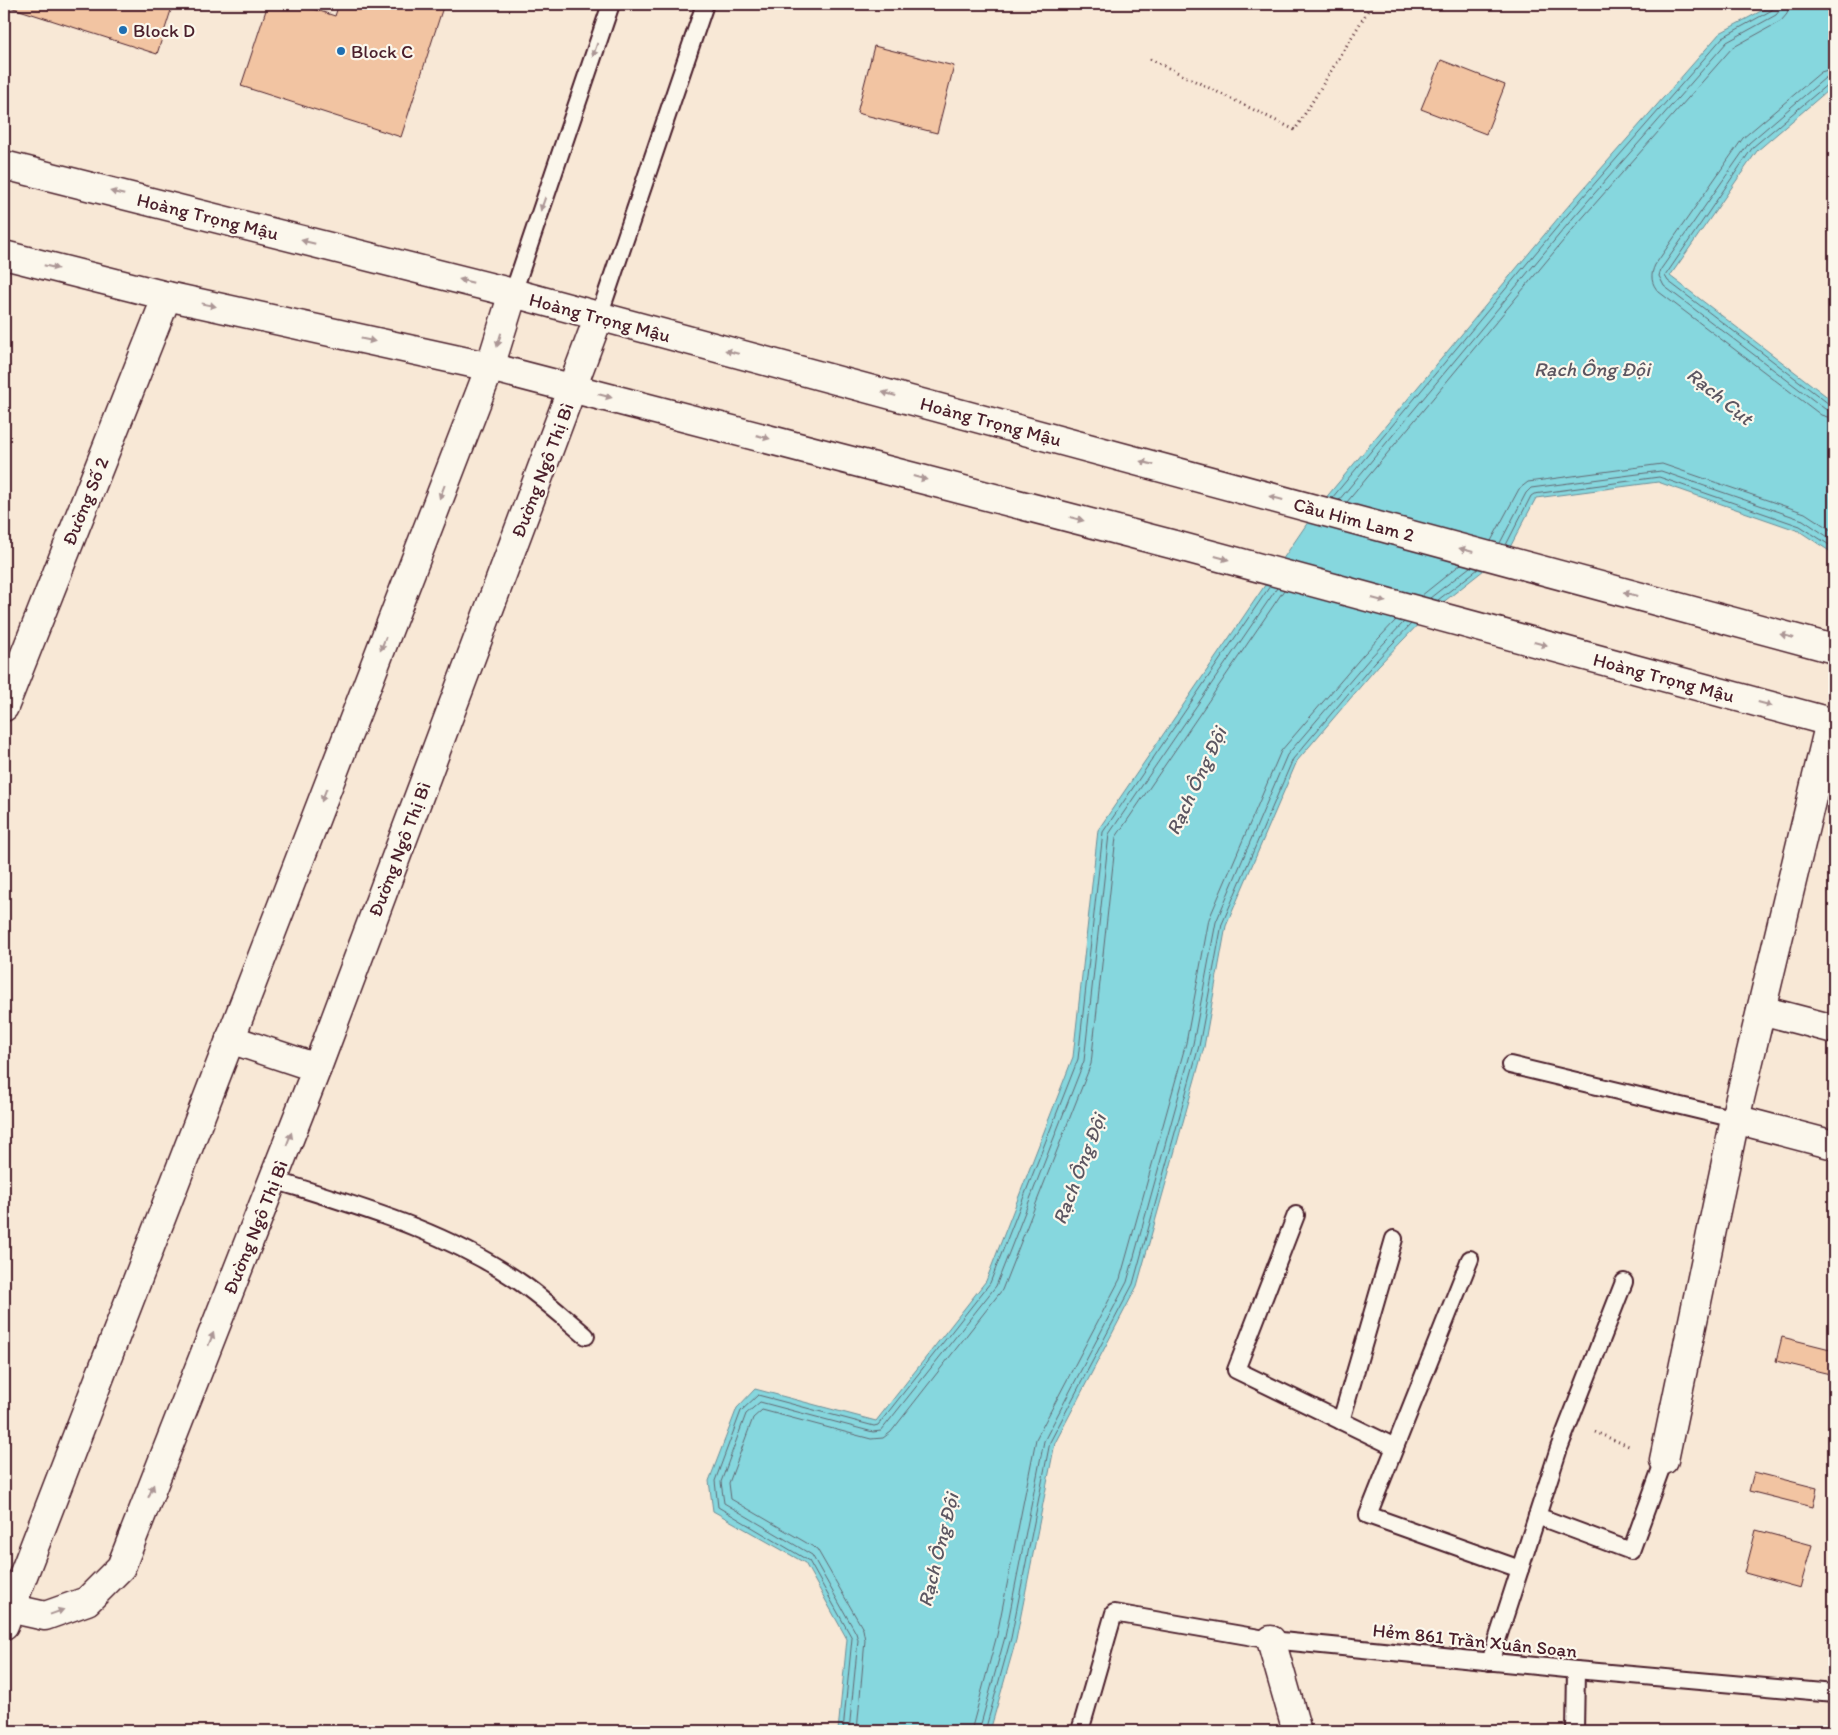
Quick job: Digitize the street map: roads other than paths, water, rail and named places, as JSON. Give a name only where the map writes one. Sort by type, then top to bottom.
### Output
[{"type":"street","name":"Hoàng Trọng Mậu","points":[[4,165],[513,293],[1194,476]]},
{"type":"street","points":[[4,255],[167,296],[490,367],[573,388]]},
{"type":"street","name":"Đường Ngô Thị Bì","points":[[513,293],[490,367],[6,1614],[45,1616],[88,1601],[121,1568],[317,1068],[599,316]]},
{"type":"street","name":"Đường Số 2","points":[[4,707],[167,296]]},
{"type":"street","name":"Hoàng Trọng Mậu","points":[[573,388],[1175,545],[1494,631],[1833,717]]},
{"type":"street","name":"Cầu Him Lam 2","points":[[1194,476],[1834,649]]},
{"type":"street","points":[[1664,1460],[1735,1119],[1833,717]]},
{"type":"street","points":[[1761,1010],[1834,1029]]},
{"type":"street","points":[[230,1039],[317,1068]]},
{"type":"street","points":[[1735,1119],[1834,1145]]},
{"type":"street","points":[[1271,1640],[1297,1731]]},
{"type":"lane","name":"Đường Ngô Thị Bì","points":[[513,293],[611,4]]},
{"type":"lane","name":"Đường Ngô Thị Bì","points":[[599,316],[705,4]]},
{"type":"lane","points":[[1510,1065],[1735,1119]]},
{"type":"lane","points":[[274,1180],[392,1217],[468,1251],[524,1285],[586,1336]]},
{"type":"lane","points":[[1296,1215],[1236,1370],[1395,1447]]},
{"type":"lane","points":[[1341,1421],[1394,1239]]},
{"type":"lane","points":[[1470,1258],[1368,1515],[1520,1569]]},
{"type":"lane","points":[[1490,1662],[1569,1422],[1624,1282]]},
{"type":"lane","points":[[1537,1516],[1631,1551],[1664,1460]]},
{"type":"lane","name":"Hẻm 861 Trần Xuân Soạn","points":[[1080,1731],[1114,1613],[1271,1640],[1576,1670],[1834,1692]]},
{"type":"lane","points":[[1575,1731],[1576,1670]]},
{"type":"water","name":"Rạch Ông Đội","points":[[1774,4],[1834,4],[1834,85],[1757,151],[1670,276],[1834,402],[1834,554],[1799,531],[1658,482],[1536,498],[1508,551],[1427,615],[1378,666],[1297,761],[1226,926],[1204,1047],[1137,1286],[1055,1443],[1016,1640],[990,1731],[838,1731],[847,1639],[805,1563],[713,1511],[709,1481],[737,1408],[755,1389],[876,1421],[986,1281],[1073,1057],[1098,830],[1319,506],[1564,211],[1720,33]]},
{"type":"place","name":"Block D","points":[[123,30]]},
{"type":"place","name":"Block C","points":[[341,51]]},
{"type":"water label","name":"Rạch Cụt","points":[[1720,396]]}]
